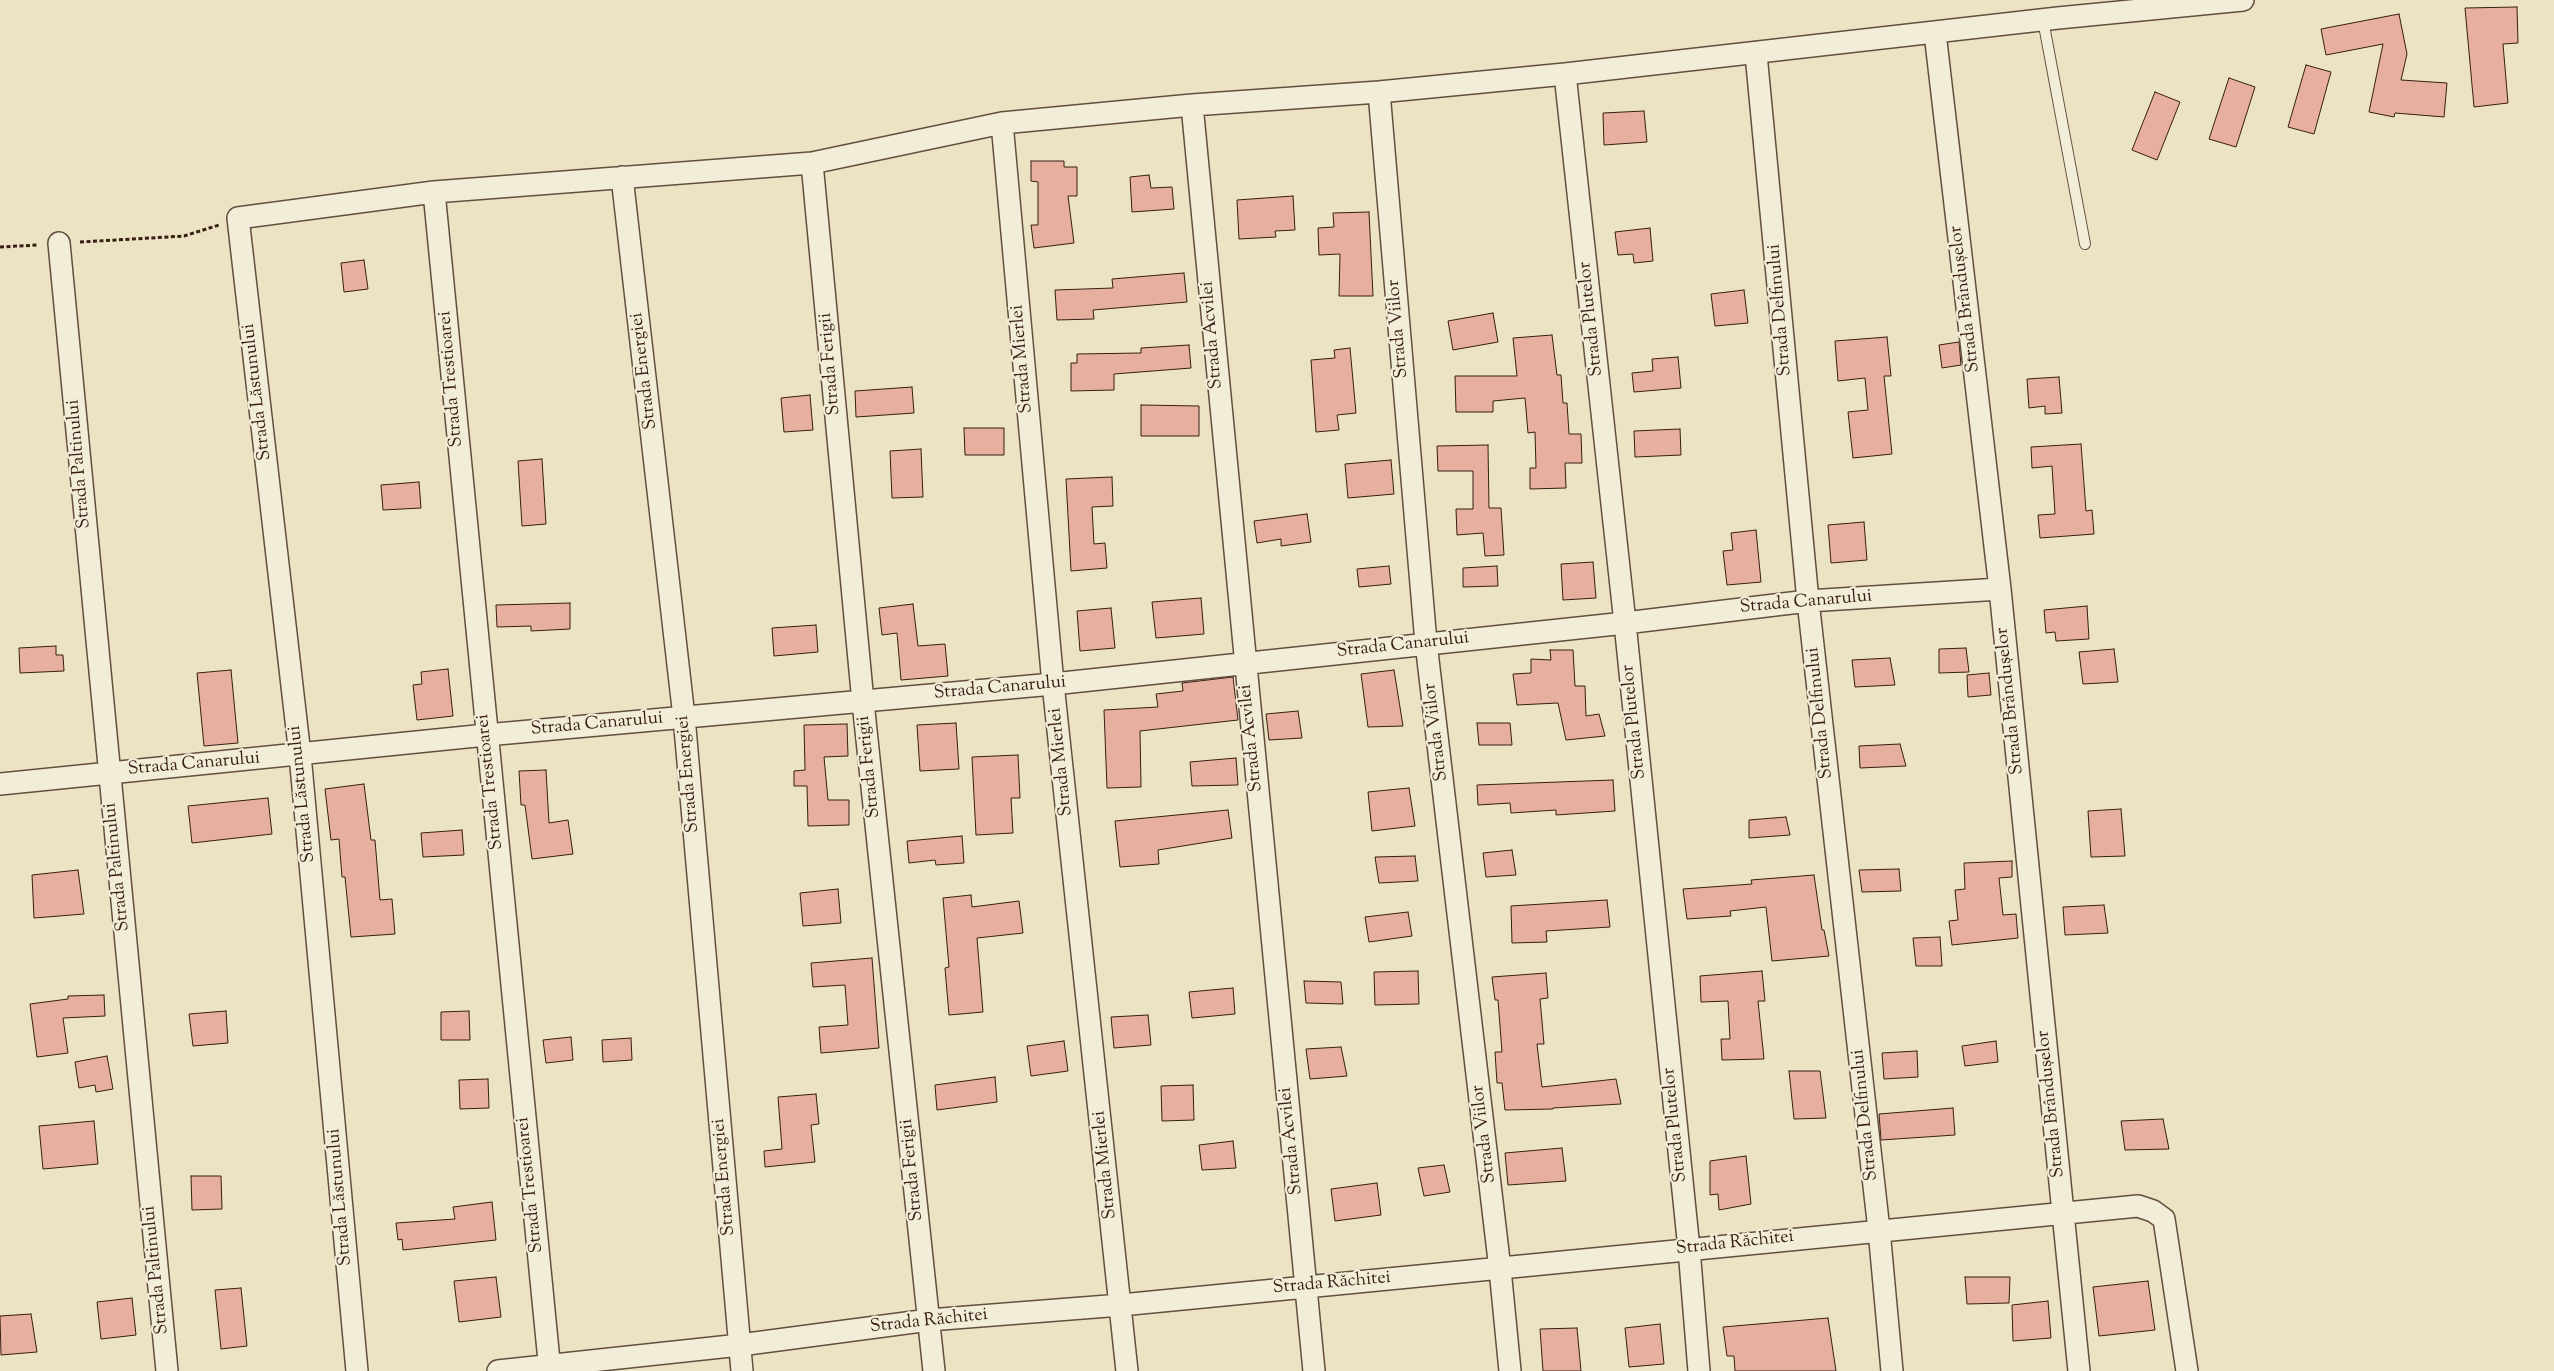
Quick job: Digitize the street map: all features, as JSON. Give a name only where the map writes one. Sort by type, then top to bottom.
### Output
[{"type":"street","points":[[238,218],[434,192],[812,163],[1002,123],[1192,105],[1379,92],[1566,74],[2043,20],[2243,0]]},
{"type":"street","name":"Strada Brândușelor","points":[[1935,33],[2000,589],[2079,1371]]},
{"type":"street","name":"Strada Delfinului","points":[[1756,54],[1808,601],[1879,1230],[1892,1371]]},
{"type":"street","name":"Strada Plutelor","points":[[1566,74],[1625,623],[1689,1249],[1699,1371]]},
{"type":"street","name":"Strada Viilor","points":[[1379,92],[1426,643],[1500,1269],[1510,1371]]},
{"type":"street","name":"Strada Acvilei","points":[[1192,105],[1244,664],[1314,1371]]},
{"type":"street","name":"Strada Mierlei","points":[[1002,123],[1053,684],[1127,1371]]},
{"type":"street","name":"Strada Ferigii","points":[[812,163],[863,702],[934,1371]]},
{"type":"street","name":"Strada Energiei","points":[[622,178],[684,717],[742,1371]]},
{"type":"street","name":"Strada Trestioarei","points":[[434,192],[486,735],[550,1368]]},
{"type":"street","name":"Strada Lăstunului","points":[[238,218],[300,755],[357,1371]]},
{"type":"street","name":"Strada Paltinului","points":[[59,244],[167,1371]]},
{"type":"street","name":"Strada Canarului","points":[[0,784],[486,735],[1053,684],[1625,623],[1808,601],[2000,589]]},
{"type":"street","name":"Strada Răchitei","points":[[498,1371],[550,1368],[929,1320],[1121,1305],[2138,1206],[2153,1211],[2164,1219],[2187,1371]]},
{"type":"lane","points":[[2043,20],[2085,244]]},
{"type":"path","points":[[0,247],[184,236],[238,218]]},
{"type":"building","points":[[2517,7],[2518,43],[2503,44],[2508,103],[2474,107],[2465,8]]},
{"type":"building","points":[[2399,14],[2407,54],[2401,80],[2447,83],[2444,117],[2395,113],[2394,117],[2369,112],[2383,44],[2326,55],[2321,29]]},
{"type":"building","points":[[2306,65],[2331,72],[2314,134],[2288,127]]},
{"type":"building","points":[[2229,78],[2255,87],[2236,147],[2209,139]]},
{"type":"building","points":[[2155,92],[2180,102],[2157,160],[2132,150]]},
{"type":"building","points":[[1644,111],[1647,142],[1604,145],[1603,113]]},
{"type":"building","points":[[1031,161],[1064,161],[1064,167],[1077,167],[1077,196],[1068,196],[1074,243],[1034,248],[1031,225],[1038,225],[1038,182],[1031,181]]},
{"type":"building","points":[[1149,175],[1151,188],[1172,187],[1174,209],[1132,212],[1130,177]]},
{"type":"building","points":[[1293,196],[1295,230],[1275,231],[1276,237],[1239,239],[1237,200]]},
{"type":"building","points":[[1369,212],[1373,296],[1339,296],[1340,254],[1319,255],[1318,228],[1334,227],[1333,213]]},
{"type":"building","points":[[1650,228],[1653,261],[1634,263],[1633,254],[1618,255],[1615,232]]},
{"type":"building","points":[[364,260],[368,289],[344,292],[341,263]]},
{"type":"building","points":[[1184,273],[1187,302],[1093,310],[1094,319],[1057,320],[1055,290],[1113,288],[1112,279]]},
{"type":"building","points":[[1744,290],[1748,323],[1715,326],[1711,294]]},
{"type":"building","points":[[1493,313],[1498,342],[1453,350],[1448,321]]},
{"type":"building","points":[[1552,335],[1557,375],[1561,375],[1563,403],[1567,403],[1569,434],[1581,434],[1582,463],[1565,463],[1566,488],[1530,489],[1530,468],[1536,468],[1535,432],[1528,433],[1525,398],[1493,401],[1493,412],[1456,412],[1455,376],[1517,376],[1513,338]]},
{"type":"building","points":[[1887,337],[1891,376],[1884,376],[1892,454],[1853,458],[1848,412],[1868,410],[1865,378],[1838,381],[1835,341]]},
{"type":"building","points":[[1959,342],[1961,365],[1942,368],[1939,345]]},
{"type":"building","points":[[1189,345],[1191,368],[1114,374],[1114,390],[1071,391],[1071,363],[1077,363],[1077,354],[1141,353],[1141,348]]},
{"type":"building","points":[[1350,348],[1356,413],[1337,415],[1339,430],[1316,432],[1311,360],[1335,358],[1334,350]]},
{"type":"building","points":[[1678,357],[1681,388],[1634,392],[1632,373],[1653,371],[1652,359]]},
{"type":"building","points":[[2059,377],[2062,413],[2045,414],[2045,406],[2029,408],[2027,379]]},
{"type":"building","points":[[912,387],[914,413],[856,417],[855,391]]},
{"type":"building","points":[[810,395],[813,430],[784,432],[781,398]]},
{"type":"building","points":[[1141,405],[1199,406],[1199,436],[1141,436]]},
{"type":"building","points":[[964,428],[1004,428],[1004,455],[965,455]]},
{"type":"building","points":[[1680,429],[1681,455],[1635,457],[1634,431]]},
{"type":"building","points":[[2081,444],[2086,511],[2092,510],[2094,534],[2040,538],[2038,515],[2055,514],[2052,466],[2032,468],[2031,447]]},
{"type":"building","points":[[1488,445],[1489,508],[1501,508],[1504,555],[1485,556],[1483,533],[1457,535],[1456,509],[1473,509],[1473,471],[1438,471],[1437,446]]},
{"type":"building","points":[[921,449],[923,497],[892,498],[890,451]]},
{"type":"building","points":[[542,459],[546,524],[522,526],[518,461]]},
{"type":"building","points":[[1391,460],[1394,494],[1348,498],[1345,464]]},
{"type":"building","points":[[1112,477],[1113,506],[1092,507],[1094,544],[1105,543],[1107,568],[1071,571],[1066,479]]},
{"type":"building","points":[[419,482],[421,508],[383,510],[381,485]]},
{"type":"building","points":[[1307,514],[1311,542],[1281,546],[1281,539],[1257,543],[1254,521]]},
{"type":"building","points":[[1864,522],[1867,560],[1831,563],[1828,525]]},
{"type":"building","points":[[1756,530],[1761,582],[1727,585],[1723,551],[1733,550],[1731,533]]},
{"type":"building","points":[[1593,562],[1596,598],[1563,600],[1561,564]]},
{"type":"building","points":[[1389,566],[1391,584],[1359,587],[1357,569]]},
{"type":"building","points":[[1497,566],[1498,586],[1463,587],[1463,568]]},
{"type":"building","points":[[1201,598],[1204,634],[1156,638],[1152,602]]},
{"type":"building","points":[[570,603],[570,629],[531,631],[531,626],[497,627],[496,605]]},
{"type":"building","points":[[913,604],[918,646],[945,644],[948,676],[901,680],[897,633],[882,635],[879,608]]},
{"type":"building","points":[[2087,606],[2089,639],[2056,641],[2055,632],[2046,633],[2044,610]]},
{"type":"building","points":[[1111,608],[1115,648],[1080,651],[1077,611]]},
{"type":"building","points":[[816,625],[818,652],[774,656],[772,628]]},
{"type":"building","points":[[56,646],[56,655],[63,655],[64,671],[20,673],[19,648]]},
{"type":"building","points":[[1966,648],[1969,672],[1939,673],[1939,649]]},
{"type":"building","points":[[2114,649],[2118,682],[2083,684],[2079,652]]},
{"type":"building","points":[[1550,650],[1573,650],[1575,686],[1585,686],[1586,716],[1599,714],[1605,736],[1566,740],[1558,703],[1517,705],[1513,674],[1531,673],[1531,659],[1551,660]]},
{"type":"building","points":[[1890,658],[1895,685],[1855,687],[1852,660]]},
{"type":"building","points":[[448,669],[453,716],[417,720],[413,685],[422,684],[421,672]]},
{"type":"building","points":[[231,670],[238,743],[204,746],[197,673]]},
{"type":"building","points":[[1394,670],[1403,726],[1368,727],[1361,674]]},
{"type":"building","points":[[1989,673],[1991,695],[1968,697],[1967,675]]},
{"type":"building","points":[[1233,677],[1238,720],[1140,731],[1141,787],[1107,788],[1104,710],[1158,707],[1156,694],[1183,691],[1182,683]]},
{"type":"building","points":[[1298,711],[1302,738],[1269,740],[1266,714]]},
{"type":"building","points":[[956,723],[959,769],[920,771],[917,725]]},
{"type":"building","points":[[1477,723],[1510,723],[1512,745],[1479,745]]},
{"type":"building","points":[[847,724],[848,756],[824,757],[828,800],[849,800],[849,825],[808,826],[807,786],[794,786],[794,771],[805,770],[804,725]]},
{"type":"building","points":[[1900,744],[1906,766],[1860,768],[1859,746]]},
{"type":"building","points":[[1018,755],[1020,798],[1011,798],[1013,833],[976,835],[972,757]]},
{"type":"building","points":[[1236,758],[1238,785],[1192,786],[1190,762]]},
{"type":"building","points":[[546,770],[549,823],[568,820],[573,854],[532,859],[525,805],[521,805],[519,771]]},
{"type":"building","points":[[1613,780],[1615,811],[1556,815],[1556,810],[1511,813],[1510,803],[1478,805],[1477,785]]},
{"type":"building","points":[[364,784],[371,840],[375,840],[380,900],[392,899],[395,934],[351,937],[345,877],[342,877],[339,839],[331,840],[325,789]]},
{"type":"building","points":[[1409,788],[1415,826],[1372,831],[1368,792]]},
{"type":"building","points":[[268,798],[272,834],[192,843],[188,806]]},
{"type":"building","points":[[2121,809],[2125,856],[2091,857],[2088,811]]},
{"type":"building","points":[[1228,810],[1232,838],[1158,850],[1159,864],[1120,867],[1115,821]]},
{"type":"building","points":[[1786,817],[1790,835],[1749,838],[1749,820]]},
{"type":"building","points":[[462,830],[464,855],[423,857],[421,833]]},
{"type":"building","points":[[962,836],[964,863],[936,865],[935,860],[909,863],[907,841]]},
{"type":"building","points":[[1512,850],[1516,875],[1486,877],[1483,853]]},
{"type":"building","points":[[1415,856],[1418,881],[1379,883],[1375,857]]},
{"type":"building","points":[[2012,861],[2012,877],[1999,878],[2003,915],[2016,914],[2018,938],[1952,945],[1949,921],[1958,920],[1955,890],[1965,889],[1964,863]]},
{"type":"building","points":[[1899,869],[1901,891],[1862,892],[1859,870]]},
{"type":"building","points":[[78,870],[84,914],[34,918],[32,875]]},
{"type":"building","points":[[1814,875],[1822,930],[1824,930],[1829,956],[1772,961],[1766,907],[1730,911],[1731,916],[1687,919],[1683,889],[1752,884],[1751,880]]},
{"type":"building","points":[[838,889],[841,923],[803,926],[800,893]]},
{"type":"building","points":[[971,895],[972,907],[1019,901],[1023,933],[977,938],[983,1012],[949,1015],[945,968],[949,967],[943,898]]},
{"type":"building","points":[[1607,900],[1610,927],[1546,931],[1547,942],[1512,943],[1511,906]]},
{"type":"building","points":[[2104,905],[2108,933],[2065,935],[2063,907]]},
{"type":"building","points":[[1408,912],[1412,936],[1369,942],[1365,917]]},
{"type":"building","points":[[1940,937],[1942,966],[1916,966],[1913,938]]},
{"type":"building","points":[[872,958],[879,1048],[821,1053],[819,1027],[848,1025],[845,985],[813,987],[811,963]]},
{"type":"building","points":[[1418,971],[1419,1004],[1375,1005],[1374,972]]},
{"type":"building","points":[[1762,971],[1765,1001],[1758,1001],[1764,1059],[1722,1060],[1721,1039],[1730,1039],[1728,1001],[1701,1002],[1700,976]]},
{"type":"building","points":[[1546,973],[1548,998],[1540,999],[1544,1044],[1537,1044],[1542,1087],[1616,1079],[1621,1104],[1505,1110],[1502,1083],[1497,1083],[1495,1052],[1502,1052],[1498,1000],[1495,1000],[1492,977]]},
{"type":"building","points":[[1304,981],[1341,982],[1343,1004],[1306,1003]]},
{"type":"building","points":[[1233,988],[1235,1014],[1192,1018],[1189,992]]},
{"type":"building","points":[[104,995],[105,1016],[63,1018],[68,1053],[37,1057],[30,1004],[68,999],[68,996]]},
{"type":"building","points":[[226,1011],[228,1043],[193,1046],[189,1014]]},
{"type":"building","points":[[469,1011],[470,1040],[441,1040],[441,1012]]},
{"type":"building","points":[[1148,1015],[1151,1045],[1114,1048],[1111,1017]]},
{"type":"building","points":[[571,1037],[573,1060],[546,1063],[543,1040]]},
{"type":"building","points":[[631,1038],[632,1060],[603,1062],[602,1040]]},
{"type":"building","points":[[1064,1041],[1068,1071],[1031,1076],[1027,1046]]},
{"type":"building","points":[[1996,1041],[1998,1062],[1965,1066],[1962,1046]]},
{"type":"building","points":[[1341,1047],[1347,1076],[1310,1079],[1306,1049]]},
{"type":"building","points":[[1917,1051],[1918,1077],[1884,1079],[1882,1053]]},
{"type":"building","points":[[107,1056],[113,1089],[96,1092],[95,1085],[79,1088],[75,1062]]},
{"type":"building","points":[[1789,1071],[1820,1071],[1826,1118],[1794,1119]]},
{"type":"building","points":[[995,1077],[997,1102],[937,1110],[935,1085]]},
{"type":"building","points":[[488,1079],[489,1108],[460,1109],[459,1080]]},
{"type":"building","points":[[1193,1085],[1194,1120],[1162,1121],[1161,1086]]},
{"type":"building","points":[[816,1094],[819,1124],[811,1125],[815,1162],[765,1167],[764,1151],[782,1149],[778,1097]]},
{"type":"building","points":[[1953,1108],[1955,1135],[1881,1140],[1879,1114]]},
{"type":"building","points":[[2163,1119],[2169,1149],[2125,1150],[2121,1121]]},
{"type":"building","points":[[94,1121],[98,1164],[43,1169],[39,1126]]},
{"type":"building","points":[[1233,1141],[1236,1168],[1202,1170],[1199,1145]]},
{"type":"building","points":[[1562,1148],[1566,1181],[1508,1185],[1505,1153]]},
{"type":"building","points":[[1746,1156],[1751,1204],[1719,1210],[1718,1194],[1710,1195],[1710,1161]]},
{"type":"building","points":[[1444,1165],[1450,1192],[1424,1196],[1418,1168]]},
{"type":"building","points":[[191,1176],[221,1176],[222,1209],[192,1210]]},
{"type":"building","points":[[1377,1183],[1381,1215],[1335,1221],[1331,1189]]},
{"type":"building","points":[[492,1202],[496,1240],[403,1250],[402,1239],[398,1240],[396,1223],[455,1219],[453,1207]]},
{"type":"building","points":[[496,1277],[501,1317],[459,1322],[454,1281]]},
{"type":"building","points":[[1965,1277],[2010,1277],[2009,1303],[1967,1304]]},
{"type":"building","points":[[2148,1281],[2155,1330],[2099,1336],[2093,1287]]},
{"type":"building","points":[[241,1288],[247,1346],[221,1349],[215,1290]]},
{"type":"building","points":[[132,1298],[136,1335],[101,1339],[97,1302]]},
{"type":"building","points":[[2048,1301],[2051,1338],[2013,1341],[2012,1305]]},
{"type":"building","points":[[31,1314],[37,1352],[1,1355],[0,1316]]},
{"type":"building","points":[[1828,1318],[1836,1371],[1735,1371],[1734,1356],[1727,1356],[1723,1327]]},
{"type":"building","points":[[1660,1324],[1664,1364],[1629,1367],[1625,1328]]},
{"type":"building","points":[[1577,1328],[1581,1371],[1543,1371],[1540,1329]]}]
